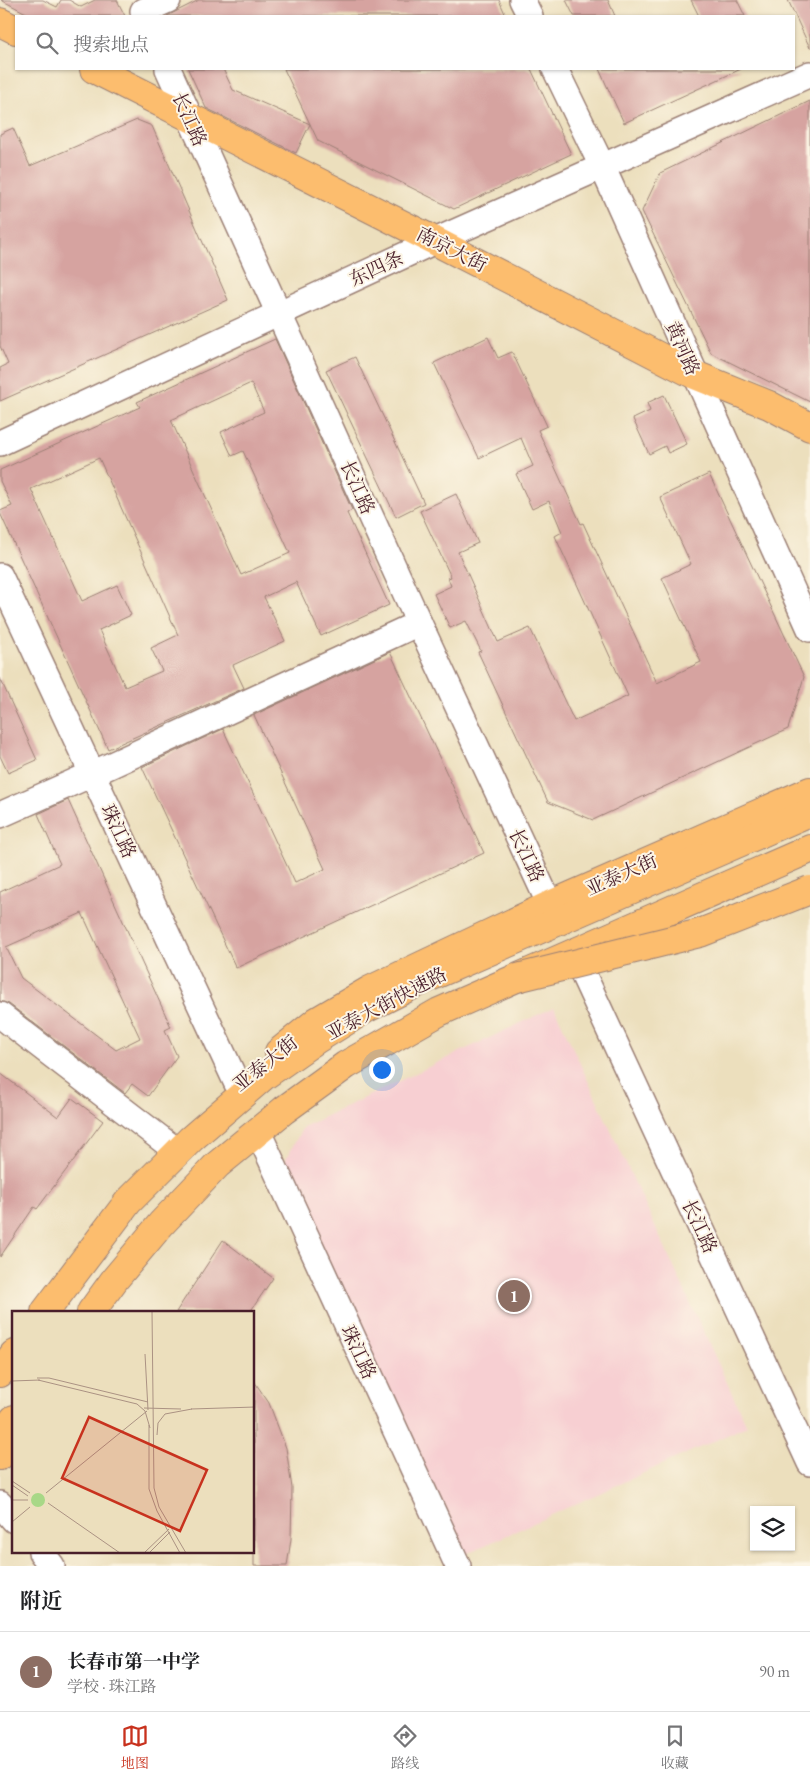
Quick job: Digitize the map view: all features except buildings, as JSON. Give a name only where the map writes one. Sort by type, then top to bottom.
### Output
[{"type":"main road","points":[[0,22],[15,30]]},
{"type":"main road","name":"南京大街","points":[[96,70],[188,115],[695,375],[769,405],[810,427]]},
{"type":"main road","name":"亚泰大街","points":[[36,1311],[106,1217],[169,1145],[207,1110],[317,1021],[370,990],[550,905],[810,791]]},
{"type":"main road","name":"亚泰大街快速路","points":[[46,1311],[128,1202],[191,1139],[264,1076],[317,1040],[367,1008],[423,980],[810,812]]},
{"type":"main road","name":"亚泰大街快速路","points":[[92,1311],[115,1279],[167,1217],[217,1165],[284,1110],[346,1065],[439,1012],[810,849]]},
{"type":"main road","points":[[102,1311],[135,1264],[177,1217],[221,1173],[308,1101],[388,1049],[513,990],[810,862]]},
{"type":"main road","points":[[517,978],[700,933],[810,890]]},
{"type":"main road","points":[[0,1359],[12,1344]]},
{"type":"main road","points":[[0,1373],[12,1357]]},
{"type":"main road","points":[[0,1438],[12,1422]]},
{"type":"main road","points":[[0,1456],[12,1439]]},
{"type":"street","points":[[142,9],[168,0]]},
{"type":"street","points":[[522,0],[530,15]]},
{"type":"street","name":"长江路","points":[[168,70],[419,623],[550,905]]},
{"type":"street","name":"黄河路","points":[[555,70],[602,166],[810,629]]},
{"type":"street","name":"东四条","points":[[0,443],[435,241],[810,74]]},
{"type":"street","name":"珠江路","points":[[0,576],[238,1086]]},
{"type":"street","points":[[0,815],[419,623]]},
{"type":"street","name":"长江路","points":[[578,963],[810,1463]]},
{"type":"street","points":[[0,1015],[169,1145]]},
{"type":"street","name":"珠江路","points":[[261,1138],[458,1566]]},
{"type":"street","points":[[0,1504],[12,1518]]},
{"type":"street","points":[[42,1554],[52,1566]]},
{"type":"shaded area","points":[[554,1007],[747,1426],[459,1557],[282,1166],[303,1127]]},
{"type":"place","name":"长春市第一中学","points":[[514,1296]]}]
